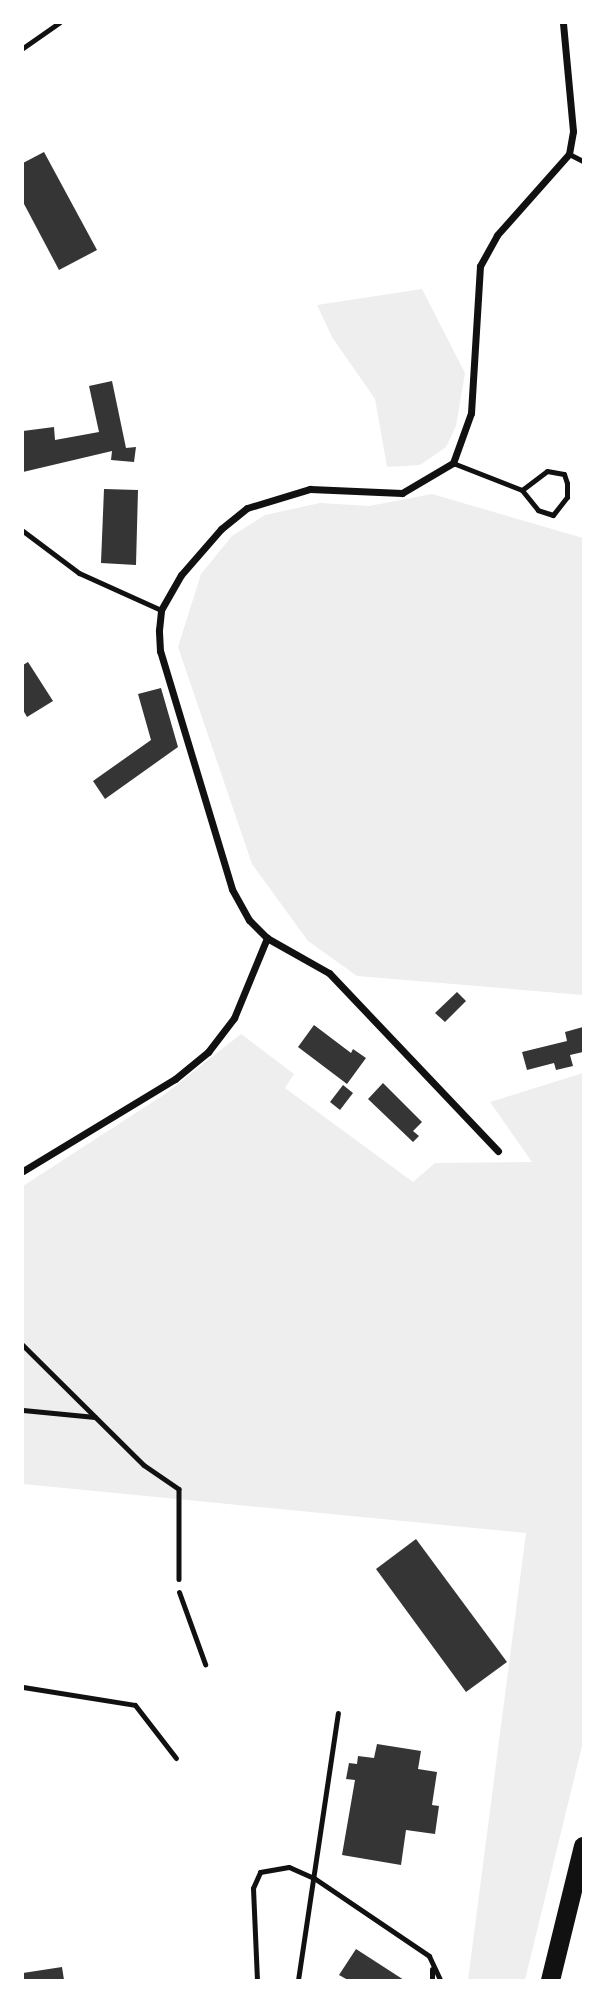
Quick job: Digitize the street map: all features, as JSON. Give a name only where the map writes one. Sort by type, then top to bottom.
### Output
[{"type":"highway","points":[[550,1980],[583,1846]]},
{"type":"street","points":[[498,1151],[329,973],[267,938],[248,920],[232,889],[160,651],[161,610],[181,575],[221,529],[247,508],[310,489],[402,493],[453,463],[471,413],[480,266],[497,235],[569,154],[573,131],[563,23]]},
{"type":"street","points":[[23,1171],[175,1079],[208,1052],[234,1018],[267,938]]},
{"type":"lane","points":[[569,154],[583,161]]},
{"type":"lane","points":[[453,463],[522,490],[538,510],[553,514],[567,497],[568,483],[564,474],[547,471],[522,490]]},
{"type":"lane","points":[[23,531],[79,573],[161,610]]},
{"type":"lane","points":[[179,1592],[205,1664]]},
{"type":"lane","points":[[23,1687],[135,1705],[176,1758]]},
{"type":"lane","points":[[298,1980],[338,1713]]},
{"type":"lane","points":[[257,1980],[253,1888],[260,1872],[289,1867],[314,1878],[429,1956],[440,1980]]},
{"type":"lane","points":[[429,1956],[432,1980]]},
{"type":"path","points":[[23,48],[58,23]]},
{"type":"path","points":[[23,1345],[144,1465],[179,1489],[179,1592]]},
{"type":"path","points":[[23,1410],[95,1417]]},
{"type":"shaded area","points":[[422,289],[465,373],[456,426],[446,447],[420,465],[387,467],[375,399],[332,337],[317,305]]},
{"type":"shaded area","points":[[432,494],[583,538],[583,995],[357,976],[308,941],[252,864],[178,647],[201,574],[232,536],[265,515],[320,503],[369,506]]},
{"type":"shaded area","points":[[241,1034],[294,1074],[285,1088],[413,1182],[435,1163],[532,1162],[490,1102],[583,1073],[583,1742],[525,1980],[468,1980],[526,1533],[23,1484],[23,1186],[165,1094]]},
{"type":"building","points":[[44,152],[97,250],[59,270],[23,202],[23,163]]},
{"type":"building","points":[[112,381],[126,448],[136,447],[134,462],[111,460],[112,451],[23,472],[23,431],[54,427],[55,440],[99,432],[89,386]]},
{"type":"building","points":[[104,489],[138,490],[136,565],[101,563]]},
{"type":"building","points":[[28,662],[53,701],[27,717],[23,710],[23,665]]},
{"type":"building","points":[[161,688],[178,747],[105,799],[93,781],[151,740],[138,694]]},
{"type":"building","points":[[457,992],[466,1001],[445,1022],[435,1013]]},
{"type":"building","points":[[314,1025],[351,1053],[353,1049],[366,1058],[347,1084],[298,1047]]},
{"type":"building","points":[[583,1027],[583,1052],[570,1055],[573,1066],[556,1070],[554,1063],[527,1070],[522,1052],[567,1041],[565,1032]]},
{"type":"building","points":[[383,1083],[422,1122],[413,1131],[419,1136],[413,1142],[368,1099]]},
{"type":"building","points":[[343,1085],[353,1093],[340,1110],[330,1102]]},
{"type":"building","points":[[416,1539],[507,1662],[466,1692],[376,1569]]},
{"type":"building","points":[[377,1744],[421,1751],[418,1769],[437,1772],[432,1805],[439,1806],[435,1834],[406,1830],[401,1865],[342,1855],[355,1780],[346,1779],[349,1763],[357,1764],[358,1756],[374,1758]]},
{"type":"building","points":[[356,1949],[404,1980],[348,1980],[339,1975]]},
{"type":"building","points":[[62,1967],[64,1980],[23,1980],[23,1973]]}]
